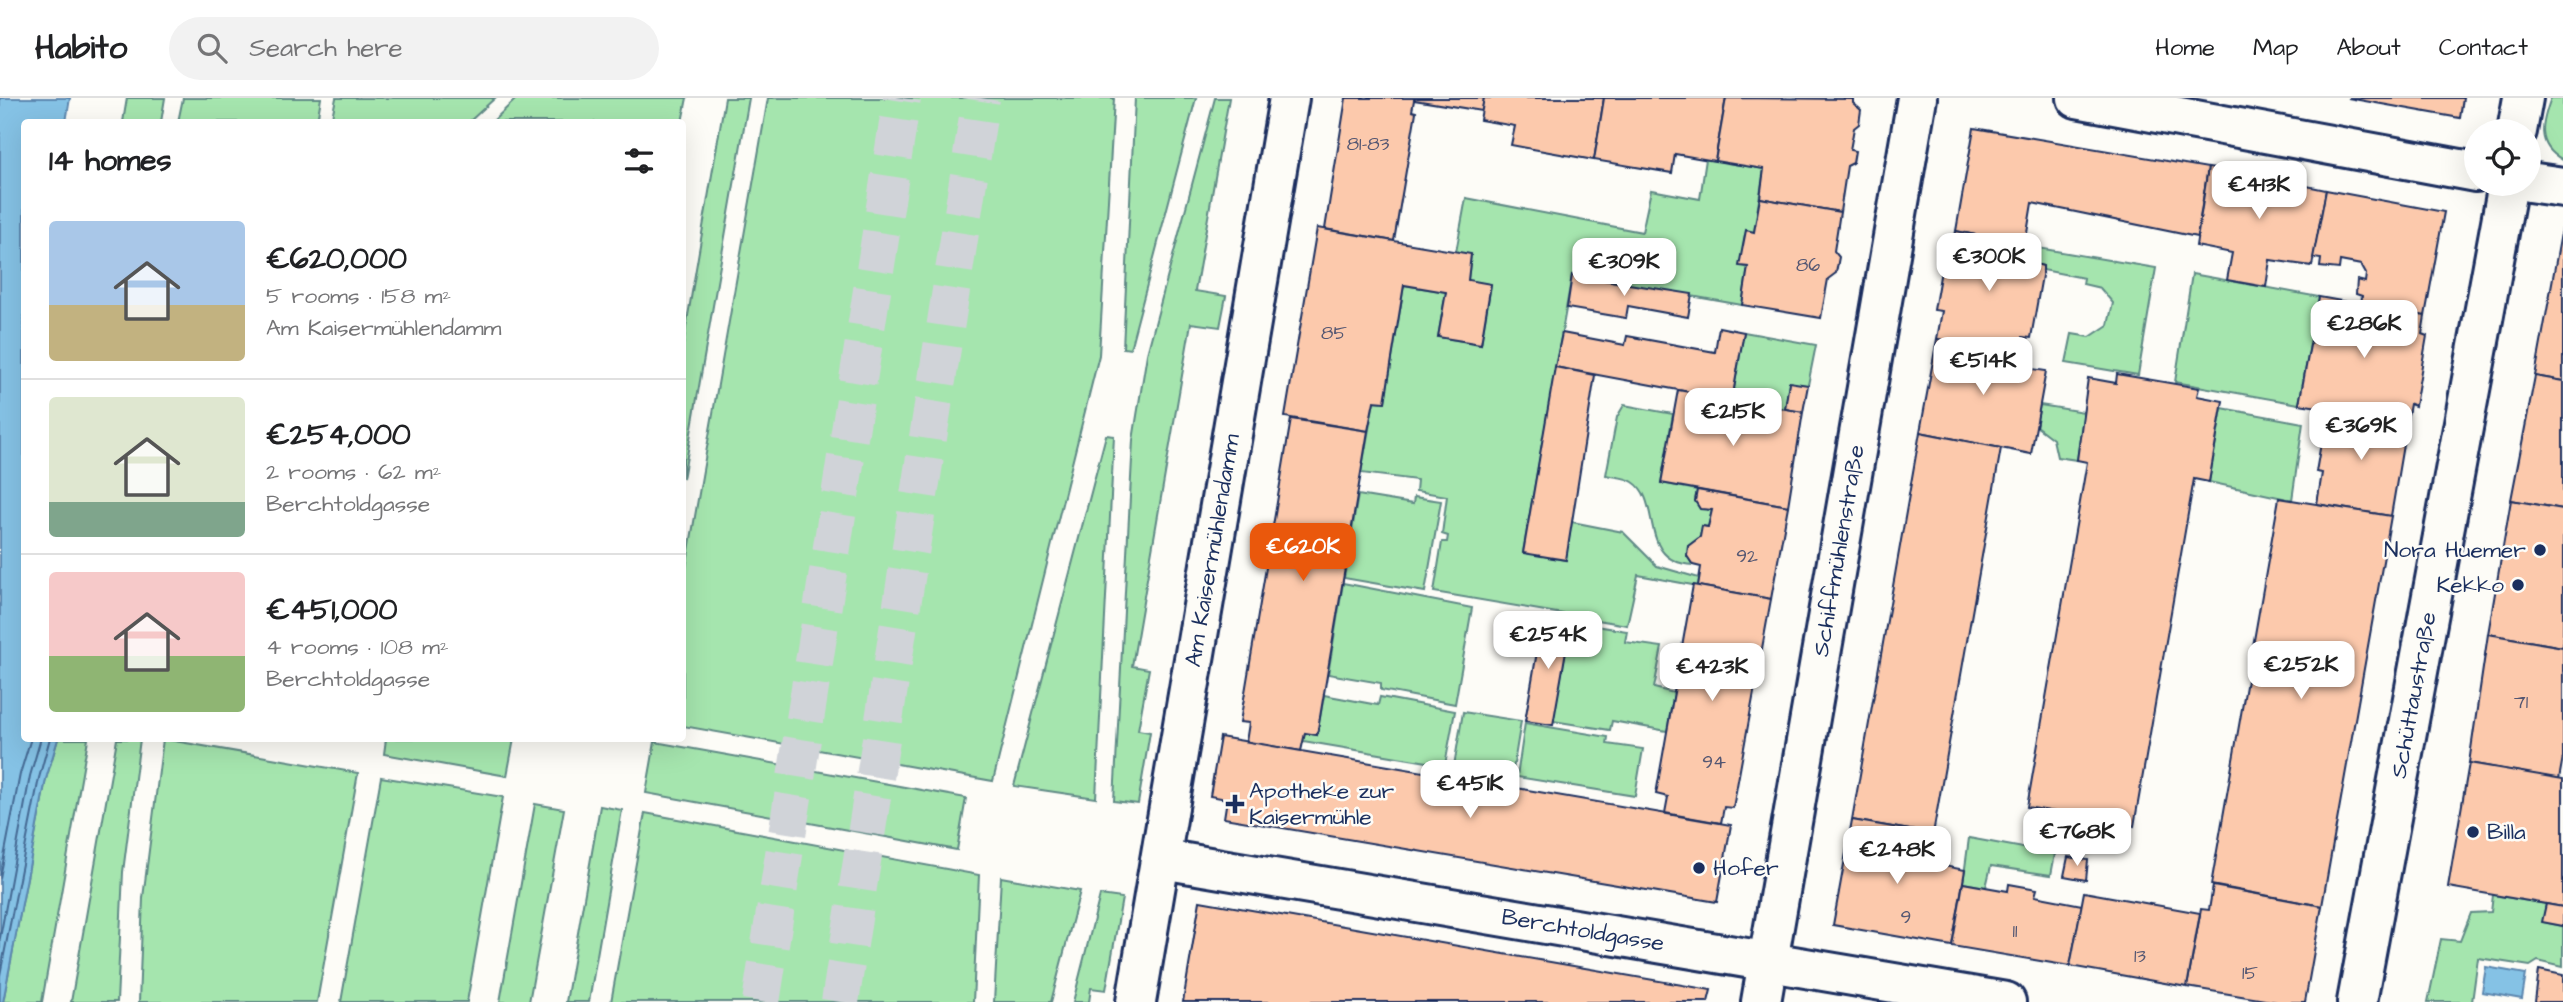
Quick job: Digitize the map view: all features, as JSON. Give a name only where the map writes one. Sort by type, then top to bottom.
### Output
[{"type":"street","name":"Am Kaisermühlendamm","points":[[1136,1002],[1289,98]]},
{"type":"street","name":"Schiffmühlenstraße","points":[[1761,1002],[1917,98]]},
{"type":"street","points":[[2077,98],[2464,170]]},
{"type":"street","points":[[2519,119],[2523,98]]},
{"type":"street","points":[[2541,184],[2563,187]]},
{"type":"street","name":"Schüttaustraße","points":[[2357,1002],[2506,196]]},
{"type":"street","name":"Berchtoldgasse","points":[[1162,859],[2006,1002]]},
{"type":"green space","points":[[127,98],[165,98],[162,119],[124,119]]},
{"type":"green space","points":[[183,98],[321,98],[318,119],[179,119]]},
{"type":"green space","points":[[336,98],[495,98],[472,119],[332,119]]},
{"type":"green space","points":[[517,98],[687,98],[683,119],[495,119]]},
{"type":"green space","points":[[725,98],[749,98],[686,462],[686,327]]},
{"type":"green space","points":[[768,98],[1114,98],[1099,355],[993,781],[686,727],[686,568]]},
{"type":"green space","points":[[1135,98],[1196,98],[1130,349],[1123,348]]},
{"type":"green space","points":[[1215,98],[1229,98],[1195,291],[1226,296],[1220,327],[1191,323],[1132,666],[1149,669],[1138,730],[1150,732],[1138,804],[1114,801],[1133,440],[1147,354]]},
{"type":"green space","points":[[2551,98],[2563,98],[2563,160],[2548,147],[2543,132]]},
{"type":"green space","points":[[1706,159],[1764,169],[1754,232],[1746,231],[1740,265],[1748,267],[1742,305],[1572,275],[1523,552],[1565,560],[1572,522],[1623,532],[1657,566],[1699,578],[1698,586],[1638,575],[1627,625],[1434,592],[1442,542],[1447,542],[1448,536],[1442,534],[1447,496],[1416,491],[1417,480],[1361,473],[1374,401],[1385,402],[1404,285],[1446,292],[1438,337],[1481,344],[1491,285],[1468,280],[1471,255],[1456,252],[1466,198],[1642,232],[1651,190],[1700,199]]},
{"type":"green space","points":[[2038,248],[2156,268],[2138,375],[2066,363],[2072,334],[2090,337],[2108,325],[2113,303],[2100,288],[2083,284],[2084,278],[2043,270],[2043,266],[2036,264]]},
{"type":"green space","points":[[2192,274],[2319,297],[2299,404],[2175,382]]},
{"type":"green space","points":[[1744,332],[1816,345],[1808,385],[1789,383],[1785,409],[1732,400]]},
{"type":"green space","points":[[1624,405],[1673,414],[1661,483],[1697,490],[1695,501],[1700,508],[1712,510],[1708,527],[1702,526],[1700,537],[1688,546],[1687,556],[1693,565],[1676,561],[1664,553],[1657,542],[1642,491],[1630,480],[1606,475],[1617,417]]},
{"type":"green space","points":[[2040,405],[2084,412],[2077,460],[2057,457],[2053,439],[2036,426]]},
{"type":"green space","points":[[2222,408],[2303,423],[2292,500],[2209,482]]},
{"type":"green space","points":[[1106,435],[1114,436],[1096,798],[1014,786]]},
{"type":"green space","points":[[1358,495],[1413,504],[1414,497],[1441,501],[1425,592],[1344,578]]},
{"type":"green space","points":[[1343,583],[1472,608],[1455,704],[1381,690],[1381,683],[1328,674]]},
{"type":"green space","points":[[1571,622],[1627,631],[1625,642],[1662,647],[1654,688],[1674,693],[1667,731],[1612,721],[1610,730],[1553,721]]},
{"type":"green space","points":[[1324,695],[1378,705],[1380,697],[1455,711],[1445,765],[1303,741],[1305,733],[1317,735]]},
{"type":"green space","points":[[1463,712],[1521,721],[1512,776],[1454,766]]},
{"type":"green space","points":[[1525,723],[1608,737],[1607,744],[1643,749],[1635,796],[1517,777]]},
{"type":"green space","points":[[57,742],[87,742],[42,1002],[3,1002],[46,779]]},
{"type":"green space","points":[[116,742],[140,742],[123,872],[117,1002],[71,1002]]},
{"type":"green space","points":[[163,742],[180,742],[358,773],[317,1002],[139,1002],[143,898]]},
{"type":"green space","points":[[386,742],[513,742],[507,776],[384,754]]},
{"type":"green space","points":[[655,742],[966,798],[957,850],[646,793]]},
{"type":"green space","points":[[381,777],[503,797],[467,1002],[341,1002]]},
{"type":"green space","points":[[535,804],[564,809],[529,1002],[500,1002]]},
{"type":"green space","points":[[600,806],[622,810],[589,1002],[566,1002]]},
{"type":"green space","points":[[645,813],[979,875],[973,1002],[611,1002]]},
{"type":"green space","points":[[1969,838],[2055,854],[2051,875],[1991,866],[1986,887],[1963,883]]},
{"type":"green space","points":[[1001,877],[1080,891],[1051,1002],[994,1002]]},
{"type":"green space","points":[[1100,895],[1122,898],[1106,990],[1091,988],[1089,1002],[1073,1002]]},
{"type":"green space","points":[[2493,895],[2546,904],[2543,922],[2563,926],[2563,967],[2538,961],[2530,966],[2478,958],[2472,1002],[2428,1002],[2441,939],[2460,941],[2471,913],[2491,912]]},
{"type":"water","points":[[0,98],[70,98],[66,119],[21,119],[21,742],[57,742],[46,779],[3,1002],[0,1002]]},
{"type":"water","points":[[2486,967],[2526,974],[2522,999],[2482,992]]},
{"type":"building","points":[[1346,98],[1484,98],[1482,111],[1414,100],[1412,111],[1416,112],[1394,241],[1325,229]]},
{"type":"building","points":[[1484,98],[1604,98],[1594,160],[1511,145],[1515,126],[1480,120]]},
{"type":"building","points":[[1604,98],[1726,98],[1715,161],[1675,154],[1672,173],[1594,160]]},
{"type":"building","points":[[1726,98],[1853,99],[1853,103],[1861,110],[1859,124],[1854,128],[1850,150],[1855,151],[1853,163],[1847,166],[1840,212],[1760,198],[1764,169],[1715,161]]},
{"type":"building","points":[[2348,98],[2463,98],[2460,118]]},
{"type":"building","points":[[1974,128],[2208,168],[2197,237],[2032,203],[2025,245],[1956,231]]},
{"type":"building","points":[[2246,166],[2263,169],[2261,178],[2278,181],[2284,171],[2297,175],[2297,184],[2326,190],[2312,266],[2270,260],[2266,287],[2227,280],[2232,253],[2196,246],[2208,168],[2240,173]]},
{"type":"building","points":[[2326,190],[2444,212],[2425,316],[2361,305],[2362,296],[2356,294],[2357,280],[2365,282],[2366,274],[2361,265],[2340,261],[2339,269],[2320,267],[2321,259],[2313,258]]},
{"type":"building","points":[[1760,198],[1840,212],[1834,251],[1839,257],[1836,273],[1828,279],[1821,318],[1742,305],[1748,267],[1739,266],[1746,230],[1754,232]]},
{"type":"building","points":[[1317,228],[1471,254],[1468,280],[1491,284],[1481,344],[1438,337],[1446,292],[1404,285],[1385,402],[1374,401],[1368,431],[1285,417]]},
{"type":"building","points":[[2563,228],[2563,381],[2535,376]]},
{"type":"building","points":[[1956,231],[2038,248],[2036,264],[2043,266],[2043,270],[2031,338],[2023,337],[2021,354],[1937,339],[1942,311],[1934,310],[1943,259],[1951,261]]},
{"type":"building","points":[[1572,275],[1692,294],[1688,317],[1628,306],[1626,318],[1567,308]]},
{"type":"building","points":[[2319,297],[2425,316],[2422,334],[2427,336],[2415,406],[2410,404],[2407,421],[2299,404]]},
{"type":"building","points":[[1719,327],[1744,332],[1732,400],[1555,367],[1562,333],[1625,345],[1627,336],[1715,352]]},
{"type":"building","points":[[1937,339],[2021,354],[2019,367],[2046,371],[2031,454],[1920,432]]},
{"type":"building","points":[[1555,367],[1595,375],[1566,560],[1523,553]]},
{"type":"building","points":[[2117,374],[2199,388],[2197,396],[2223,401],[2209,482],[2194,479],[2134,826],[2027,807],[2087,462],[2077,460],[2088,378],[2116,383]]},
{"type":"building","points":[[2535,376],[2563,381],[2563,509],[2511,500]]},
{"type":"building","points":[[1789,382],[1808,385],[1803,412],[1785,409]]},
{"type":"building","points":[[1678,390],[1803,412],[1788,506],[1661,483]]},
{"type":"building","points":[[2332,408],[2407,421],[2391,516],[2317,504],[2322,473],[2316,472],[2322,437],[2326,438]]},
{"type":"building","points":[[1291,419],[1368,431],[1317,735],[1305,733],[1301,751],[1246,742],[1249,723],[1240,722]]},
{"type":"building","points":[[1920,432],[2001,448],[1933,834],[1852,820]]},
{"type":"building","points":[[1697,490],[1788,506],[1771,599],[1698,586],[1701,567],[1693,565],[1687,556],[1688,546],[1700,537],[1702,526],[1708,527],[1712,510],[1700,509],[1695,501]]},
{"type":"building","points":[[2279,498],[2391,516],[2322,906],[2211,885]]},
{"type":"building","points":[[2511,500],[2563,509],[2563,647],[2488,634]]},
{"type":"building","points":[[1693,585],[1771,599],[1733,808],[1724,807],[1721,823],[1665,813],[1668,797],[1656,794]]},
{"type":"building","points":[[1543,617],[1571,622],[1553,725],[1525,721]]},
{"type":"building","points":[[2488,634],[2563,647],[2563,757],[2559,779],[2469,763]]},
{"type":"building","points":[[1220,737],[1731,825],[1717,902],[1224,818],[1227,799],[1210,796]]},
{"type":"building","points":[[2469,763],[2563,779],[2563,907],[2448,887]]},
{"type":"building","points":[[1852,820],[1933,834],[1928,863],[1965,870],[1952,946],[1833,925]]},
{"type":"building","points":[[2068,857],[2088,860],[2086,880],[2064,876]]},
{"type":"building","points":[[1963,883],[2008,891],[2009,884],[2037,889],[2035,896],[2082,905],[2070,966],[1952,946]]},
{"type":"building","points":[[2213,886],[2322,906],[2305,1002],[2277,1002],[2187,987],[2201,909],[2209,910]]},
{"type":"building","points":[[2084,892],[2200,913],[2187,987],[2070,966]]},
{"type":"building","points":[[1200,901],[1711,990],[1708,1002],[1183,1002]]},
{"type":"building","points":[[2546,904],[2563,907],[2563,926],[2542,922]]},
{"type":"building","points":[[2539,970],[2563,975],[2563,1002],[2535,1002]]},
{"type":"tunnel","points":[[761,1002],[902,98]]},
{"type":"tunnel","points":[[840,1002],[981,98]]},
{"type":"place","name":"Nora Huemer","points":[[2540,550]]},
{"type":"place","name":"Kekko","points":[[2518,585]]},
{"type":"place","name":"Apotheke zur Kaisermühle","points":[[1235,804]]},
{"type":"place","name":"Billa","points":[[2473,832]]},
{"type":"place","name":"Hofer","points":[[1699,868]]}]
